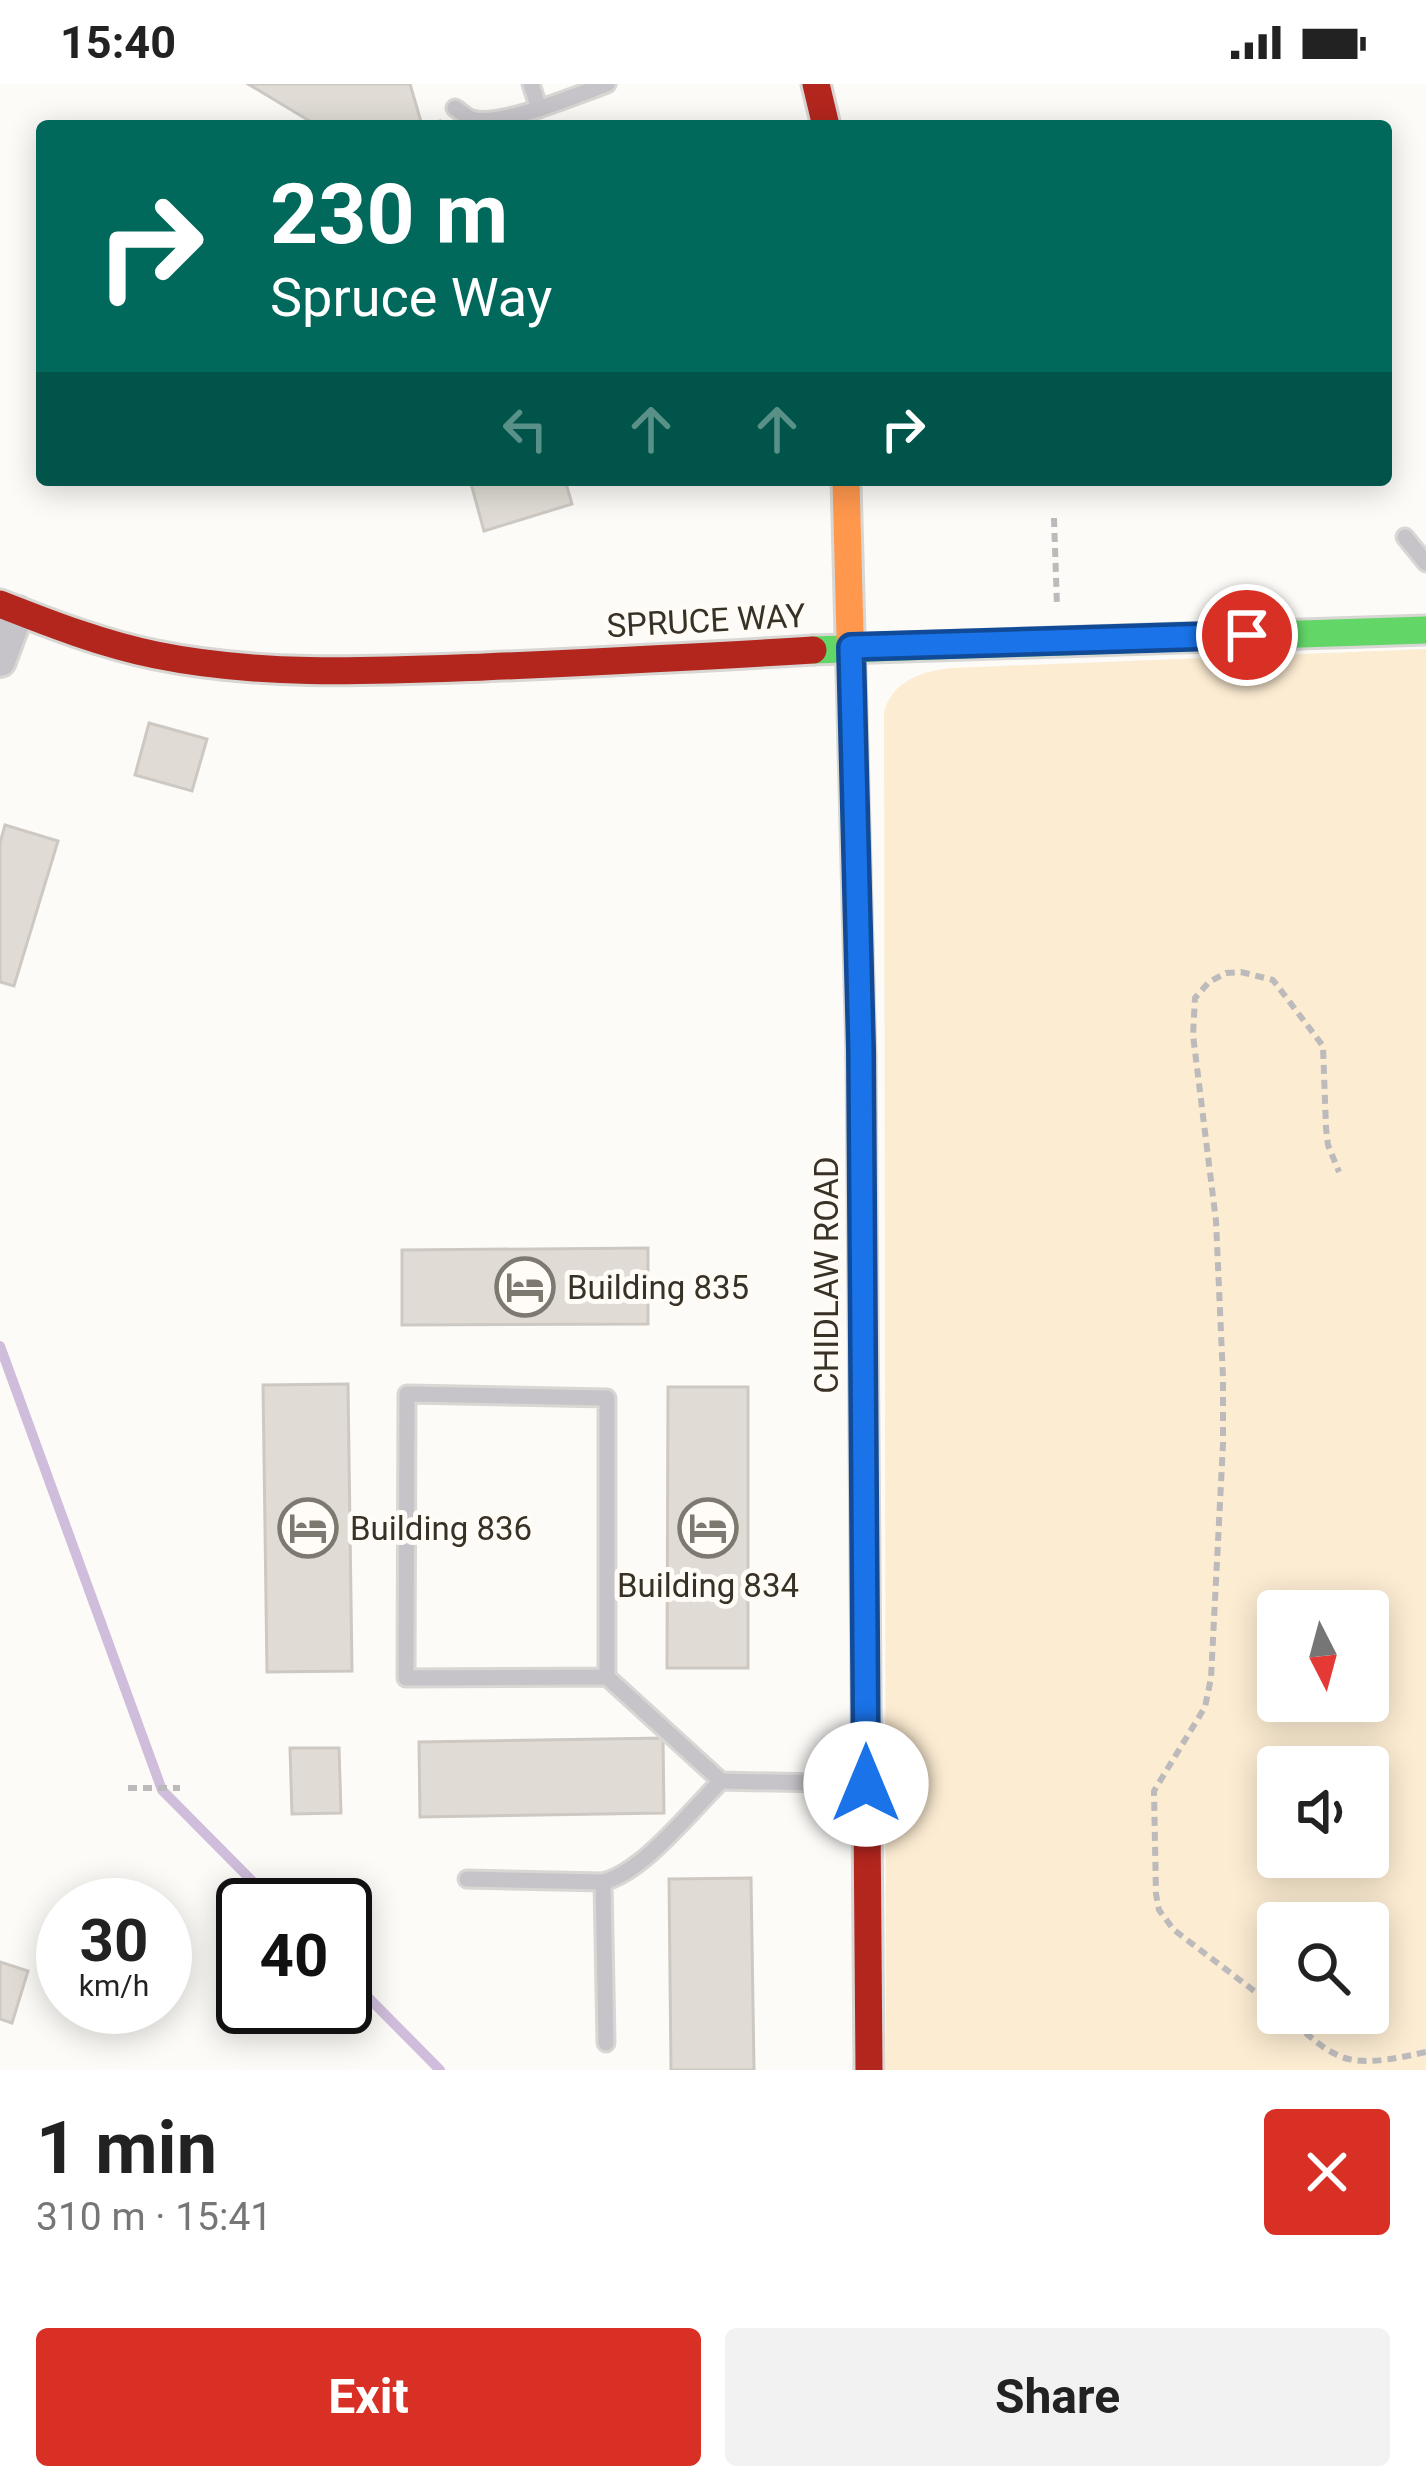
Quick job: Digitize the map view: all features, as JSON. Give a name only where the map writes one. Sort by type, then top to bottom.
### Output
[{"type":"street","points":[[816,84],[825,120]]},
{"type":"street","name":"CHIDLAW ROAD","points":[[846,486],[861,1049],[869,2070]]},
{"type":"street","points":[[0,661],[9,608]]},
{"type":"street","name":"SPRUCE WAY","points":[[9,608],[74,633],[154,655],[284,670],[378,671],[851,647],[1426,630]]},
{"type":"lane","points":[[531,84],[539,109]]},
{"type":"lane","points":[[455,108],[473,120],[493,120],[608,84]]},
{"type":"lane","points":[[1405,537],[1426,563]]},
{"type":"lane","points":[[607,1677],[607,1398],[407,1394],[406,1678],[607,1677],[721,1781],[866,1784]]},
{"type":"lane","points":[[466,1879],[603,1882],[617,1878],[638,1864],[721,1781]]},
{"type":"lane","points":[[603,1882],[606,2043]]},
{"type":"path","points":[[1054,518],[1058,640]]},
{"type":"path","points":[[1257,1993],[1174,1930],[1159,1910],[1156,1894],[1154,1791],[1205,1707],[1211,1678],[1223,1378],[1216,1220],[1193,1035],[1195,998],[1209,982],[1241,972],[1273,980],[1323,1046],[1328,1145],[1339,1172]]},
{"type":"path","points":[[128,1788],[180,1788]]},
{"type":"path","points":[[1305,2034],[1328,2056],[1354,2070],[1389,2065],[1426,2052]]},
{"type":"shaded area","points":[[1426,649],[1426,2070],[886,2070],[884,713],[901,685],[930,672]]},
{"type":"building","points":[[248,84],[410,84],[421,120],[308,120]]},
{"type":"building","points":[[472,486],[567,486],[572,504],[484,531]]},
{"type":"building","points":[[149,723],[207,739],[192,791],[135,775]]},
{"type":"building","points":[[5,825],[58,841],[14,986],[0,982],[0,843]]},
{"type":"building","name":"Building 835","points":[[648,1248],[648,1324],[402,1325],[402,1250]]},
{"type":"building","name":"Building 836","points":[[348,1384],[352,1671],[267,1672],[263,1385]]},
{"type":"building","name":"Building 834","points":[[668,1387],[748,1387],[748,1668],[667,1668]]},
{"type":"building","points":[[663,1738],[664,1813],[420,1817],[419,1742]]},
{"type":"building","points":[[290,1748],[339,1748],[341,1813],[292,1814]]},
{"type":"building","points":[[751,1878],[754,2070],[671,2070],[669,1879]]},
{"type":"building","points":[[0,1962],[28,1971],[12,2023],[0,2019]]},
{"type":"waterway","points":[[0,1346],[162,1790],[249,1878]]},
{"type":"waterway","points":[[372,2001],[440,2070]]},
{"type":"traffic: fast","points":[[813,650],[1426,630]]},
{"type":"traffic: slow","points":[[846,486],[861,1058]]},
{"type":"traffic: jam","points":[[816,84],[825,120]]},
{"type":"traffic: jam","points":[[0,604],[136,650],[279,670],[443,669],[813,650]]},
{"type":"traffic: jam","points":[[861,1058],[869,2070]]},
{"type":"place","name":"Building 835","points":[[525,1287]]},
{"type":"place","name":"Building 836","points":[[308,1528]]},
{"type":"place","name":"Building 834","points":[[708,1528]]},
{"type":"route","points":[[866,1784],[861,1049],[851,647],[1247,635]]}]
